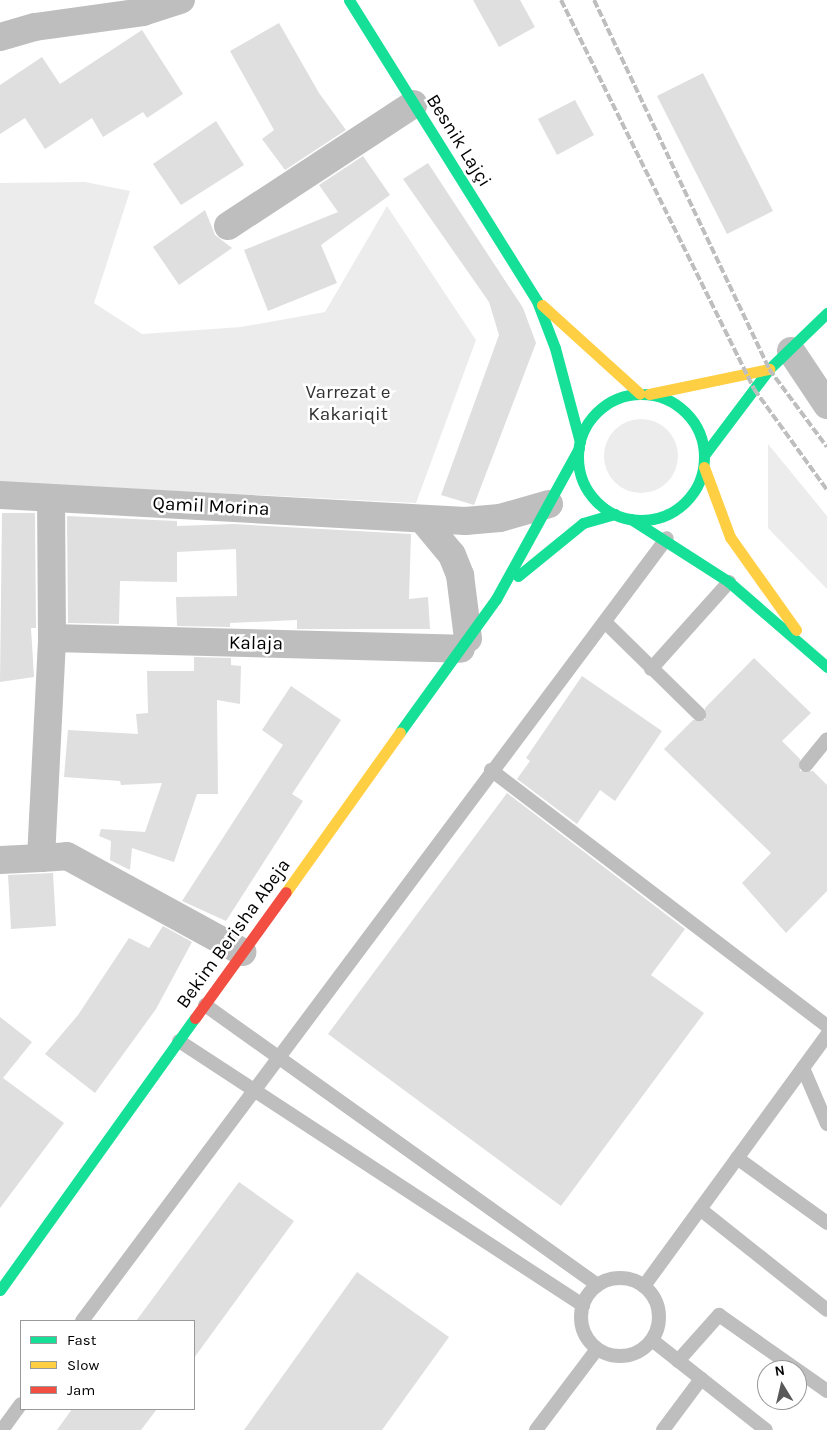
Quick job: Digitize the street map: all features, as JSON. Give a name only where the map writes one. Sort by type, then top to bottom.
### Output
[{"type":"main road","name":"Besnik Lajçi","points":[[349,0],[537,301],[556,348],[580,445]]},
{"type":"main road","name":"Besnik Lajçi","points":[[537,301],[645,394]]},
{"type":"main road","points":[[705,454],[768,369],[791,351],[827,313]]},
{"type":"main road","points":[[768,369],[645,394],[602,407],[591,419],[580,445],[581,472],[590,494],[615,514],[631,519],[668,538],[729,582],[823,663]]},
{"type":"main road","points":[[631,519],[664,516],[678,508],[699,483],[704,467],[705,454],[693,419],[673,403],[645,394]]},
{"type":"main road","name":"Bekim Berisha Abeja","points":[[0,1290],[496,599],[580,445]]},
{"type":"main road","points":[[704,467],[720,514],[744,561],[823,663]]},
{"type":"main road","name":"Bekim Berisha Abeja","points":[[496,599],[558,540],[583,523],[615,514]]},
{"type":"street","points":[[0,37],[35,27],[140,6],[181,0]]},
{"type":"street","points":[[228,226],[414,104]]},
{"type":"street","points":[[791,351],[827,405]]},
{"type":"street","name":"Qamil Morina","points":[[0,495],[423,520],[500,518],[548,504]]},
{"type":"street","points":[[41,858],[52,638],[51,498]]},
{"type":"street","points":[[423,520],[452,555],[460,575],[465,643]]},
{"type":"street","name":"Kalaja","points":[[52,638],[465,643]]},
{"type":"street","points":[[0,860],[67,856],[242,952]]},
{"type":"lane","points":[[83,1320],[491,770],[607,624],[668,538]]},
{"type":"lane","points":[[651,669],[729,582]]},
{"type":"lane","points":[[607,624],[699,714]]},
{"type":"lane","points":[[806,765],[827,739]]},
{"type":"lane","points":[[491,770],[827,1026]]},
{"type":"lane","points":[[205,1004],[276,1059],[597,1285]]},
{"type":"lane","points":[[644,1286],[827,1035]]},
{"type":"lane","points":[[179,1040],[583,1305]]},
{"type":"lane","points":[[803,1068],[827,1124]]},
{"type":"lane","points":[[737,1158],[827,1223]]},
{"type":"lane","points":[[700,1209],[827,1310]]},
{"type":"lane","points":[[621,1278],[644,1286],[658,1305],[660,1317],[652,1340],[643,1349],[620,1356],[597,1349],[583,1329],[583,1305],[597,1285],[621,1278]]},
{"type":"lane","points":[[678,1361],[719,1315],[827,1391]]},
{"type":"lane","points":[[652,1340],[766,1430]]},
{"type":"lane","points":[[536,1430],[597,1349]]},
{"type":"lane","points":[[664,1430],[701,1379]]},
{"type":"lane","points":[[2,1430],[20,1405]]},
{"type":"green space","name":"Varrezat e Kakariqit","points":[[85,182],[130,191],[94,303],[142,334],[241,327],[325,312],[387,206],[476,340],[416,503],[0,482],[0,183]]},
{"type":"green space","points":[[641,419],[655,422],[667,430],[675,442],[678,456],[675,470],[667,482],[655,490],[641,493],[627,490],[615,482],[607,470],[604,456],[607,442],[615,430],[627,422]]},
{"type":"green space","points":[[768,444],[827,516],[827,589],[768,528]]},
{"type":"building","points":[[473,0],[520,0],[535,27],[499,47]]},
{"type":"building","points":[[279,23],[319,93],[346,130],[285,170],[262,139],[274,130],[230,51]]},
{"type":"building","points":[[142,30],[183,94],[147,118],[143,112],[103,137],[92,118],[45,149],[25,118],[0,134],[0,85],[42,57],[60,84]]},
{"type":"building","points":[[703,73],[773,211],[727,234],[657,96]]},
{"type":"building","points":[[575,100],[594,135],[557,155],[538,119]]},
{"type":"building","points":[[216,121],[244,165],[181,205],[153,164]]},
{"type":"building","points":[[363,156],[390,195],[321,245],[337,283],[268,311],[244,250],[338,212],[319,185]]},
{"type":"building","points":[[428,163],[523,308],[536,343],[474,505],[441,495],[499,335],[489,302],[403,179]]},
{"type":"building","points":[[205,210],[215,235],[232,248],[179,285],[153,247]]},
{"type":"building","points":[[2,513],[35,513],[36,628],[31,628],[34,677],[0,682]]},
{"type":"building","points":[[67,516],[177,521],[177,526],[234,524],[411,534],[409,599],[428,597],[430,629],[297,629],[297,620],[230,623],[230,627],[177,626],[176,597],[237,596],[236,549],[177,552],[177,582],[120,581],[119,624],[68,623]]},
{"type":"building","points":[[194,657],[231,658],[231,665],[241,666],[240,704],[217,700],[218,794],[197,794],[174,862],[132,848],[130,870],[110,860],[111,841],[99,836],[101,829],[145,832],[162,783],[121,785],[120,781],[64,777],[68,730],[138,734],[136,714],[148,713],[147,671],[194,671]]},
{"type":"building","points":[[754,658],[811,713],[782,741],[800,759],[800,771],[813,771],[827,785],[827,891],[786,933],[742,883],[771,853],[664,749],[693,720],[705,720],[705,708]]},
{"type":"building","points":[[582,676],[662,731],[615,801],[600,790],[577,824],[517,779],[530,761],[526,758]]},
{"type":"building","points":[[291,686],[341,720],[292,794],[303,801],[226,921],[182,901],[283,745],[262,730]]},
{"type":"building","points":[[507,793],[685,929],[651,975],[704,1013],[561,1206],[328,1034]]},
{"type":"building","points":[[53,873],[56,926],[11,929],[8,875]]},
{"type":"building","points":[[163,926],[192,942],[156,1009],[95,1093],[45,1054],[78,1015],[129,938],[149,948]]},
{"type":"building","points":[[0,1017],[32,1042],[3,1078],[64,1123],[0,1208]]},
{"type":"building","points":[[239,1182],[294,1221],[195,1357],[195,1320],[137,1320]]},
{"type":"building","points":[[357,1272],[449,1337],[382,1430],[244,1430]]},
{"type":"building","points":[[71,1410],[156,1410],[141,1430],[57,1430]]},
{"type":"railway","points":[[561,0],[754,389],[827,490]]},
{"type":"railway","points":[[594,0],[769,369],[827,447]]},
{"type":"traffic: fast","points":[[349,0],[537,301],[555,348],[580,442]]},
{"type":"traffic: fast","points":[[705,454],[769,369],[827,313]]},
{"type":"traffic: fast","points":[[641,394],[665,399],[685,413],[699,433],[704,457],[699,481],[685,501],[665,515],[641,520],[617,515],[597,501],[583,481],[578,457],[583,433],[597,413],[617,399],[641,394]]},
{"type":"traffic: fast","points":[[400,732],[496,599],[579,448]]},
{"type":"traffic: fast","points":[[518,576],[583,523],[615,514]]},
{"type":"traffic: fast","points":[[631,519],[729,582],[827,667]]},
{"type":"traffic: fast","points":[[0,1290],[195,1018]]},
{"type":"traffic: slow","points":[[542,305],[640,394]]},
{"type":"traffic: slow","points":[[649,394],[769,369]]},
{"type":"traffic: slow","points":[[704,467],[730,537],[796,630]]},
{"type":"traffic: slow","points":[[286,892],[400,732]]},
{"type":"traffic: jam","points":[[195,1018],[286,892]]}]
